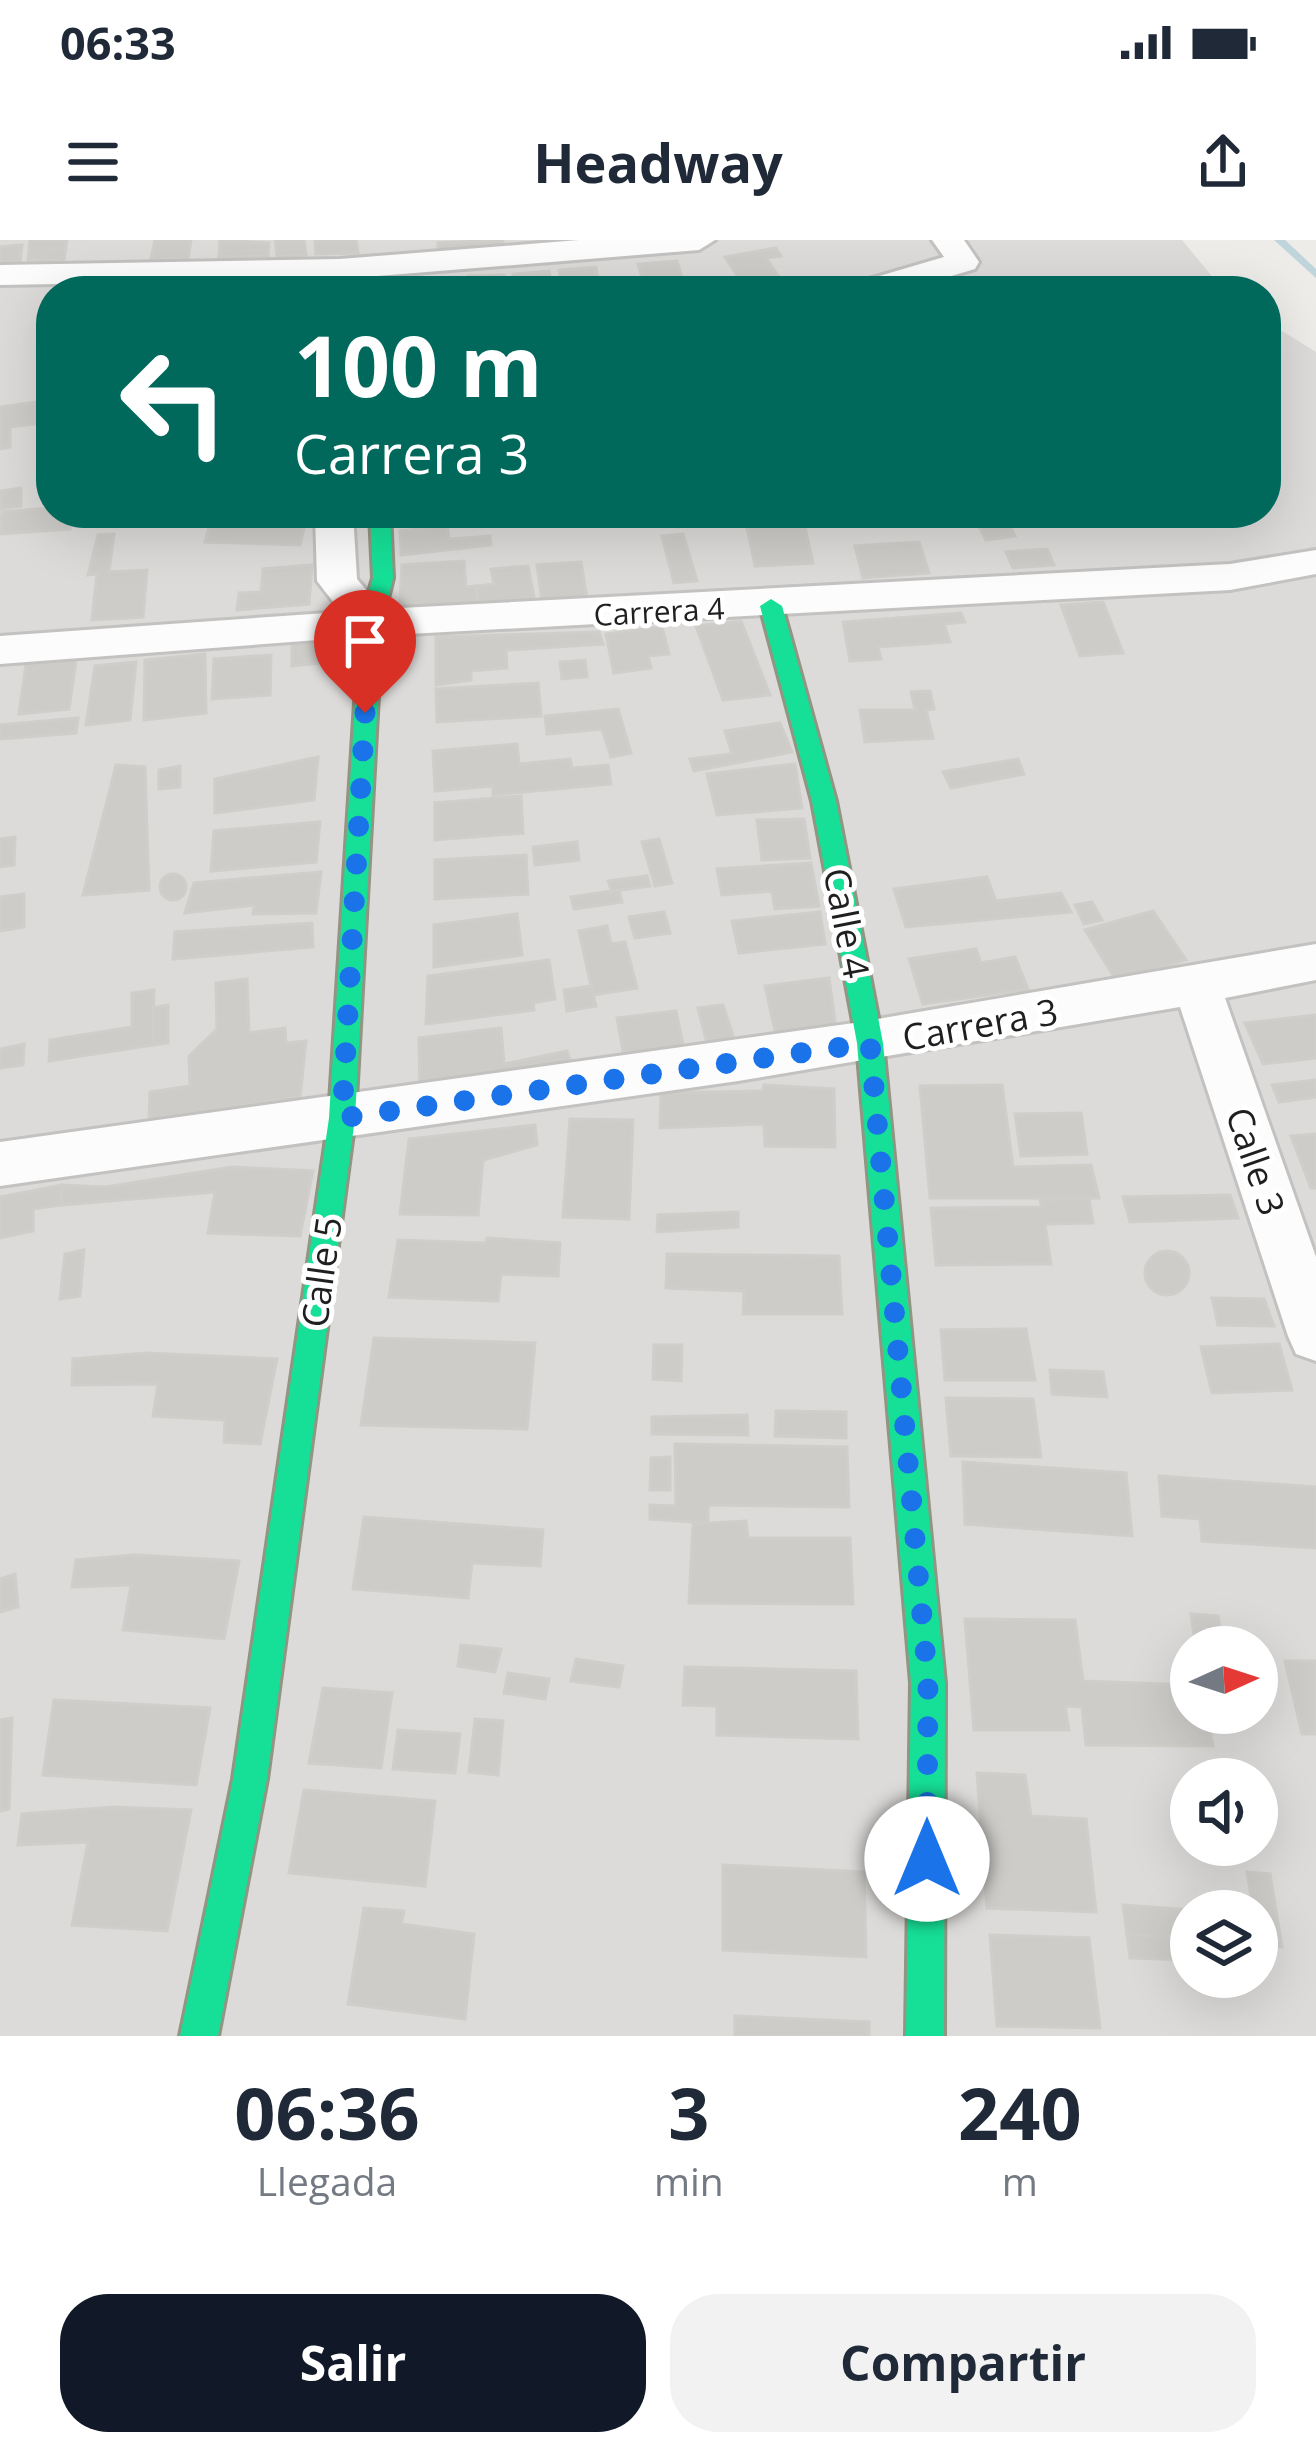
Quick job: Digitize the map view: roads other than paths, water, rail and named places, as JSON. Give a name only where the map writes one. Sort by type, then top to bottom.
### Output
[{"type":"street","points":[[362,276],[520,248],[699,240]]},
{"type":"street","points":[[898,276],[956,251]]},
{"type":"street","points":[[0,275],[68,276]]},
{"type":"street","points":[[335,528],[337,581],[370,623]]},
{"type":"street","name":"Calle 5","points":[[200,2036],[250,1779],[342,1118],[370,623],[382,578],[380,528]]},
{"type":"street","name":"Carrera 4","points":[[0,650],[370,623],[1230,578],[1316,562]]},
{"type":"street","name":"Calle 4","points":[[771,605],[824,801],[870,1043],[928,1682],[925,2036]]},
{"type":"street","name":"Carrera 3","points":[[0,1164],[80,1148],[342,1118],[870,1043],[1316,962]]},
{"type":"street","name":"Calle 3","points":[[1197,986],[1316,1336]]},
{"type":"waterway","points":[[1279,240],[1316,275]]}]
